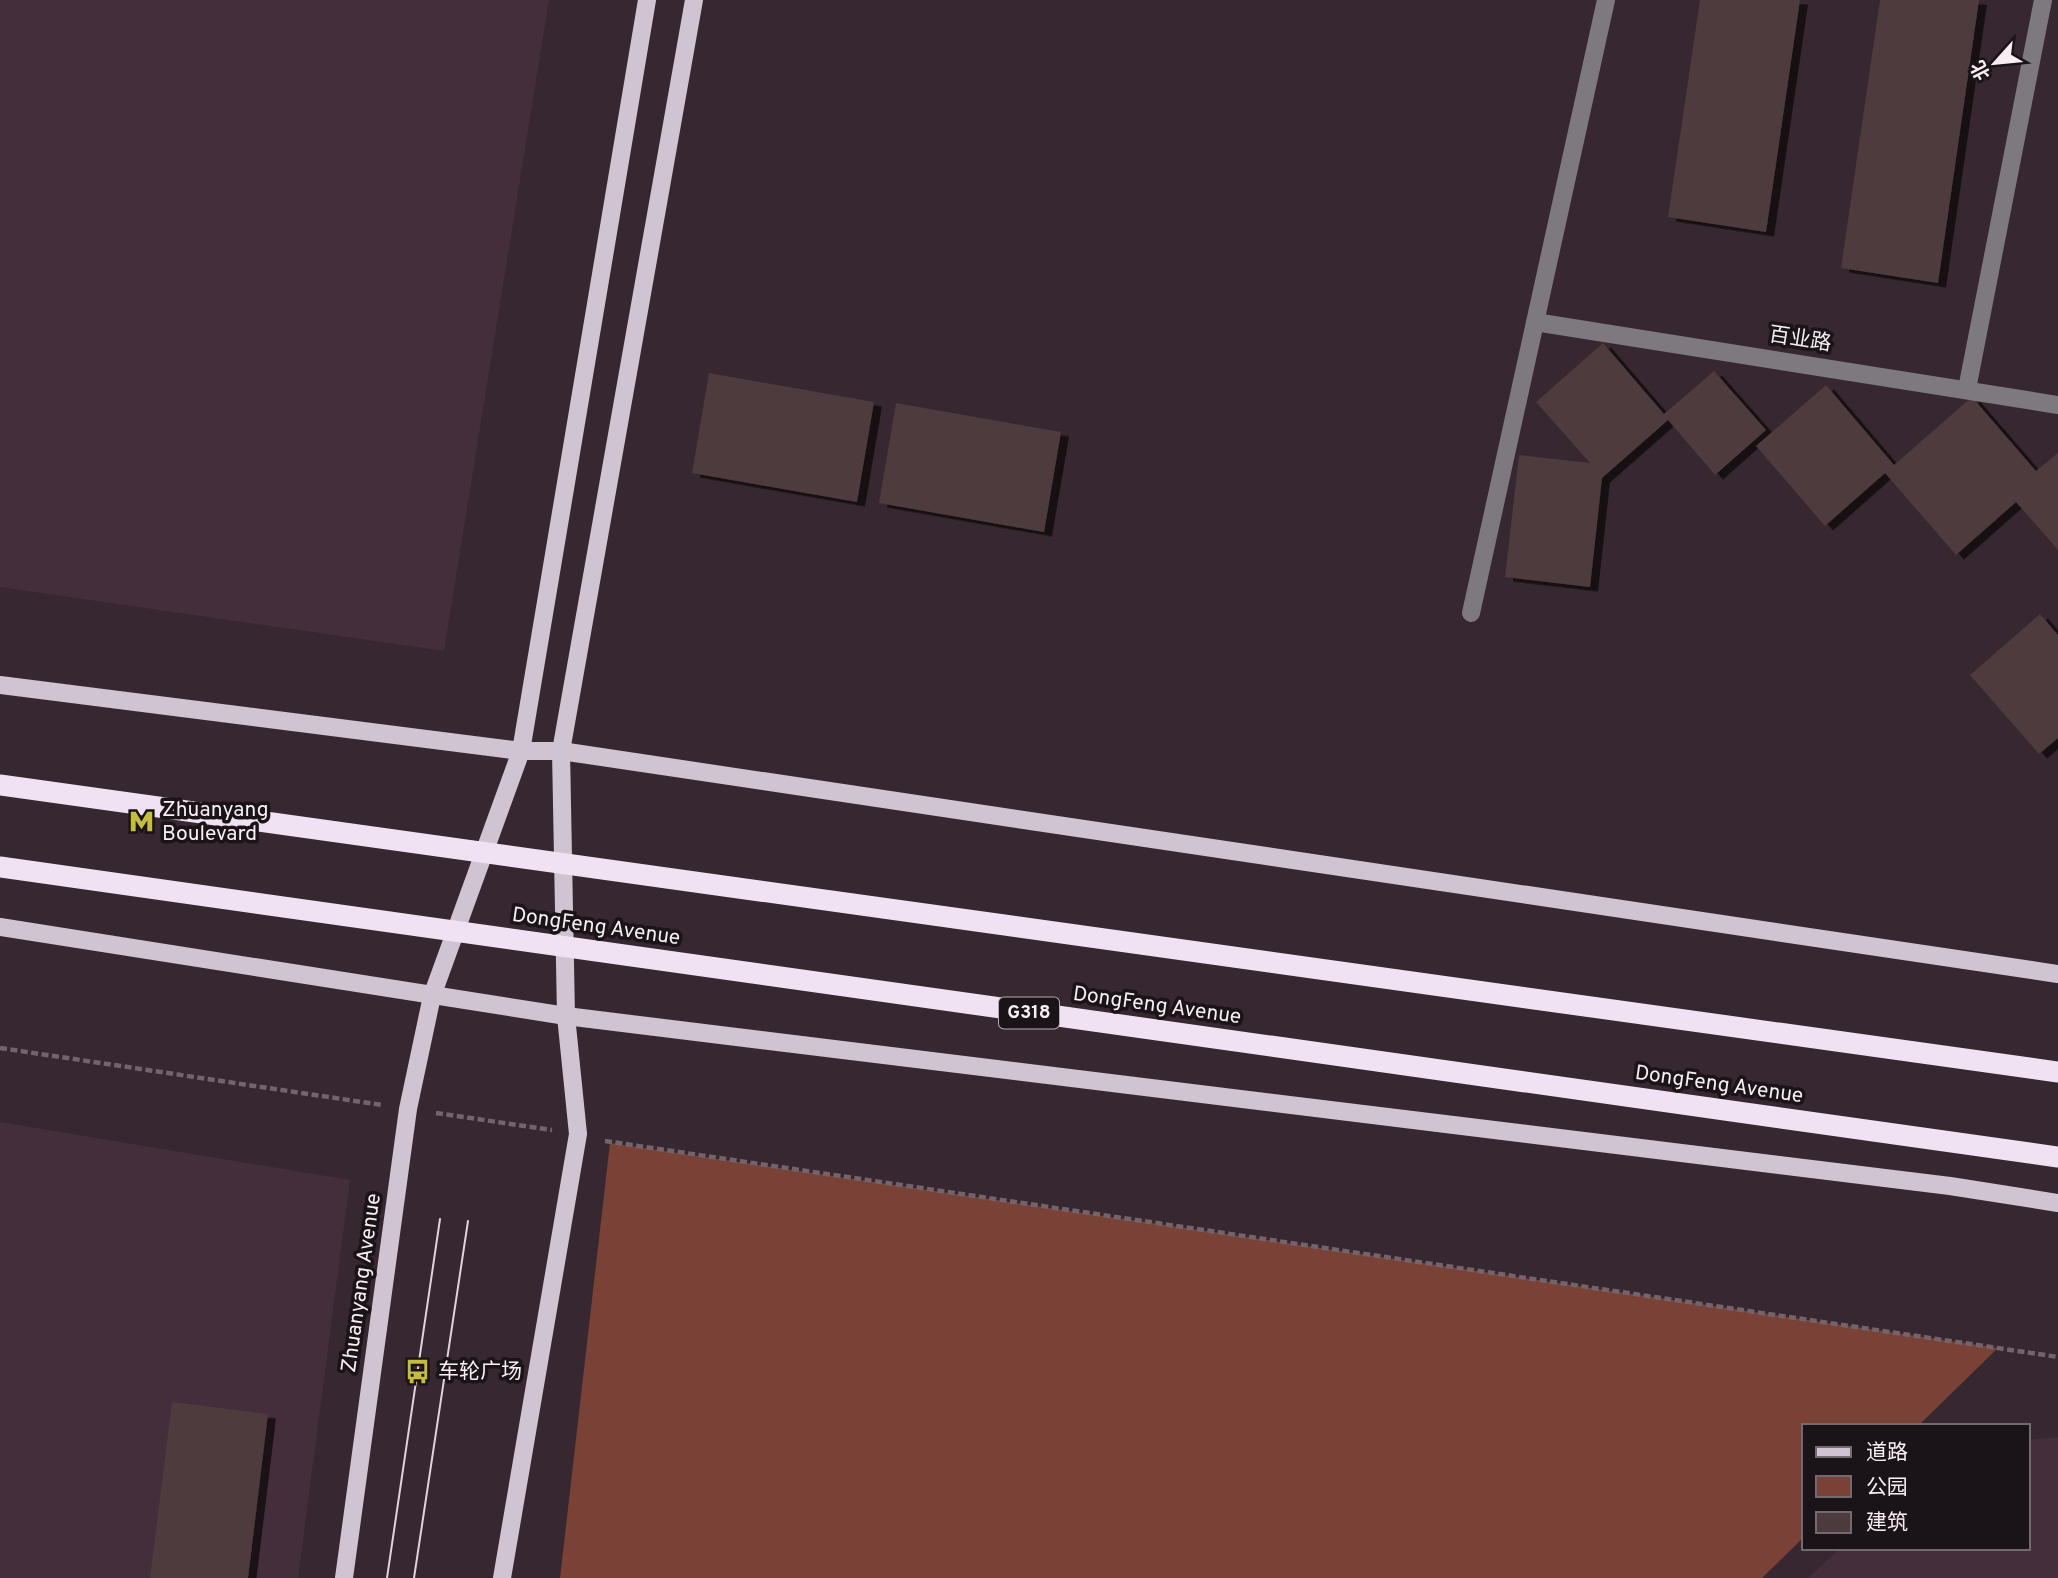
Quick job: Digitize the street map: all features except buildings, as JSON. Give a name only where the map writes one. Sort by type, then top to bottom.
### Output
[{"type":"highway","points":[[0,785],[2058,1072]]},
{"type":"highway","name":"DongFeng Avenue","points":[[0,867],[2058,1157]]},
{"type":"main road","name":"Zhuanyang Avenue","points":[[344,1578],[408,1109],[432,996],[521,751],[647,0]]},
{"type":"main road","points":[[502,1578],[578,1133],[566,1016],[561,751],[694,0]]},
{"type":"main road","points":[[0,685],[521,751],[561,751],[2058,974]]},
{"type":"main road","points":[[0,927],[566,1016],[1908,1181],[2058,1203]]},
{"type":"street","points":[[1471,613],[1606,0]]},
{"type":"street","points":[[1967,389],[2043,0]]},
{"type":"street","name":"百业路","points":[[1535,323],[2058,405]]},
{"type":"path","points":[[0,1048],[578,1133],[638,1147],[2058,1357]]},
{"type":"shaded area","points":[[0,0],[549,0],[444,651],[0,587]]},
{"type":"shaded area","points":[[0,1122],[350,1180],[298,1578],[0,1578]]},
{"type":"shaded area","points":[[2058,1437],[2058,1578],[1808,1578],[1838,1550],[2030,1550],[2030,1440]]},
{"type":"green space","points":[[610,1143],[1998,1348],[1920,1424],[1802,1424],[1802,1539],[1762,1578],[560,1578]]},
{"type":"tram line","points":[[387,1578],[440,1219]]},
{"type":"tram line","points":[[414,1578],[468,1221]]},
{"type":"place","name":"Zhuanyang Boulevard","points":[[142,822]]},
{"type":"place","name":"车轮广场","points":[[418,1372]]}]
